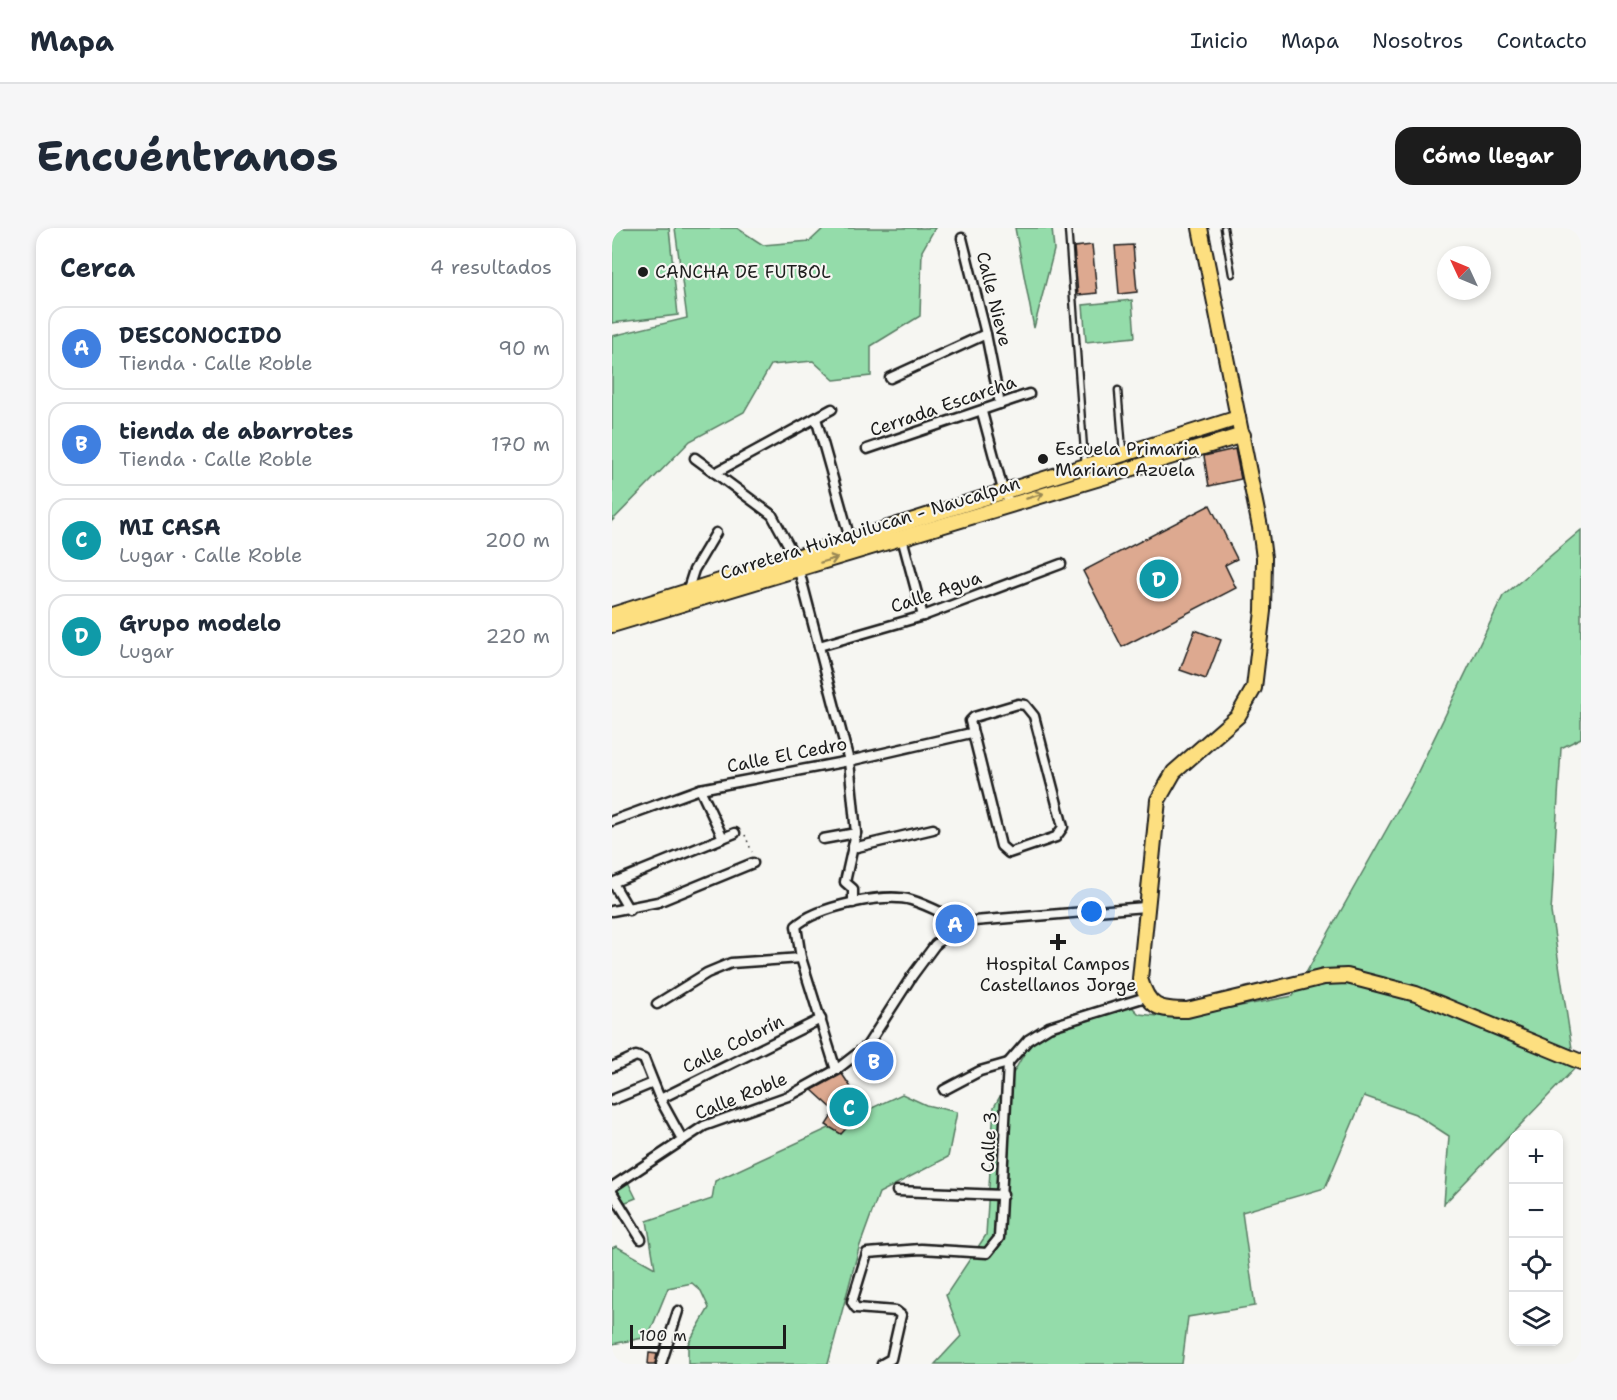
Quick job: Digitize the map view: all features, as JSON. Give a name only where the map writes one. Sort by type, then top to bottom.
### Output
[{"type":"main road","points":[[1200,228],[1243,435],[1264,558],[1263,611],[1254,688],[1238,716],[1174,772],[1158,800],[1145,907],[1140,979],[1146,997],[1165,1010],[1186,1010],[1324,977],[1347,976],[1416,994],[1581,1062]]},
{"type":"main road","name":"Carretera Huixquilucan - Naucalpan","points":[[612,625],[797,564],[850,539],[1238,418]]},
{"type":"main road","name":"Carretera Huixquilucan - Naucalpan","points":[[612,615],[687,592],[902,538],[1010,503],[1243,435]]},
{"type":"street","name":"Calle Nieve","points":[[962,238],[986,334],[1000,404]]},
{"type":"street","points":[[890,378],[986,334]]},
{"type":"street","name":"Cerrada Escarcha","points":[[867,449],[982,412],[1029,394]]},
{"type":"street","points":[[715,473],[832,409]]},
{"type":"street","points":[[982,412],[1003,490],[1010,503]]},
{"type":"street","points":[[816,418],[850,539]]},
{"type":"street","points":[[695,458],[772,515],[797,564],[849,761],[856,833],[845,882],[853,889],[852,903]]},
{"type":"street","points":[[687,592],[694,570],[716,533]]},
{"type":"street","points":[[902,538],[923,616]]},
{"type":"street","name":"Calle Agua","points":[[819,646],[923,616],[1061,564]]},
{"type":"street","points":[[1018,704],[1030,710],[1064,822],[1062,832],[1056,837],[1009,853],[1003,850],[971,733],[970,721],[974,717],[1018,704]]},
{"type":"street","name":"Calle El Cedro","points":[[612,821],[700,789],[849,761],[971,733]]},
{"type":"street","points":[[700,789],[723,838]]},
{"type":"street","points":[[853,848],[933,829]]},
{"type":"street","points":[[629,910],[612,883],[735,833]]},
{"type":"street","points":[[823,838],[856,833]]},
{"type":"street","points":[[612,911],[629,910],[658,902],[753,863]]},
{"type":"street","points":[[836,1070],[801,958],[796,926],[818,913],[852,903],[895,897],[911,900],[962,922],[1145,907]]},
{"type":"street","name":"Calle Roble","points":[[612,1189],[682,1139],[714,1120],[791,1095],[836,1070],[867,1046],[935,945],[962,922]]},
{"type":"street","points":[[657,1004],[707,973],[731,963],[801,958]]},
{"type":"street","points":[[944,1090],[980,1071],[1008,1063],[1028,1040],[1049,1027],[1146,997]]},
{"type":"street","name":"Calle Colorín","points":[[660,1099],[821,1019]]},
{"type":"street","points":[[612,1067],[636,1056],[644,1059],[660,1099],[682,1139]]},
{"type":"street","name":"Calle 3","points":[[882,1364],[891,1359],[901,1315],[896,1311],[856,1308],[853,1305],[867,1253],[921,1249],[987,1253],[999,1238],[1008,1063]]},
{"type":"street","points":[[612,1100],[653,1083]]},
{"type":"street","points":[[612,1189],[641,1239]]},
{"type":"street","points":[[897,1191],[1003,1195]]},
{"type":"street","points":[[661,1364],[678,1311]]},
{"type":"lane","points":[[1068,228],[1085,466]]},
{"type":"lane","points":[[1224,228],[1232,274]]},
{"type":"lane","points":[[1119,390],[1123,454]]},
{"type":"path","points":[[735,833],[744,832],[755,858],[753,863]]},
{"type":"green space","name":"CANCHA DE FUTBOL","points":[[612,228],[669,228],[678,315],[612,323]]},
{"type":"green space","points":[[675,228],[737,228],[763,245],[810,241],[824,228],[935,228],[922,251],[920,316],[871,346],[871,376],[834,380],[813,361],[771,365],[744,412],[690,441],[612,521],[612,336],[687,318]]},
{"type":"green space","points":[[1015,228],[1052,228],[1054,250],[1034,328]]},
{"type":"green space","points":[[1132,300],[1135,337],[1086,342],[1083,305]]},
{"type":"green space","points":[[1581,530],[1581,738],[1561,748],[1551,912],[1575,1068],[1515,1130],[1509,1130],[1509,1137],[1444,1204],[1449,1136],[1415,1114],[1364,1096],[1325,1188],[1242,1212],[1255,1306],[1188,1317],[1182,1364],[935,1364],[961,1336],[946,1295],[986,1235],[994,1107],[1033,1038],[1125,1000],[1139,1014],[1178,1018],[1293,996],[1411,786],[1503,596]]},
{"type":"green space","points":[[902,1094],[926,1105],[957,1112],[948,1157],[879,1193],[859,1248],[828,1364],[688,1364],[688,1344],[709,1308],[701,1291],[692,1283],[668,1288],[648,1337],[612,1344],[612,1248],[616,1246],[655,1268],[647,1221],[712,1199],[715,1181]]},
{"type":"green space","points":[[627,1180],[636,1198],[621,1204],[612,1189]]},
{"type":"building","points":[[1092,245],[1097,293],[1078,295],[1074,247]]},
{"type":"building","points":[[1133,245],[1137,292],[1119,294],[1115,246]]},
{"type":"building","points":[[1235,449],[1241,479],[1209,486],[1204,456]]},
{"type":"building","points":[[1210,505],[1237,559],[1225,565],[1236,588],[1122,647],[1083,571]]},
{"type":"building","points":[[1195,630],[1221,640],[1206,679],[1180,670]]},
{"type":"building","points":[[842,1074],[865,1108],[841,1134],[826,1125],[835,1111],[812,1090]]},
{"type":"building","points":[[649,1353],[657,1354],[655,1364],[648,1364]]},
{"type":"place","name":"CANCHA DE FUTBOL","points":[[643,272]]},
{"type":"place","name":"Escuela Primaria Mariano Azuela","points":[[1043,459]]},
{"type":"place","name":"Grupo modelo","points":[[1159,579]]},
{"type":"place","name":"DESCONOCIDO","points":[[955,924]]},
{"type":"place","name":"Hospital Campos Castellanos Jorge","points":[[1058,942]]},
{"type":"place","name":"tienda de abarrotes","points":[[874,1061]]},
{"type":"place","name":"MI CASA","points":[[849,1107]]}]
